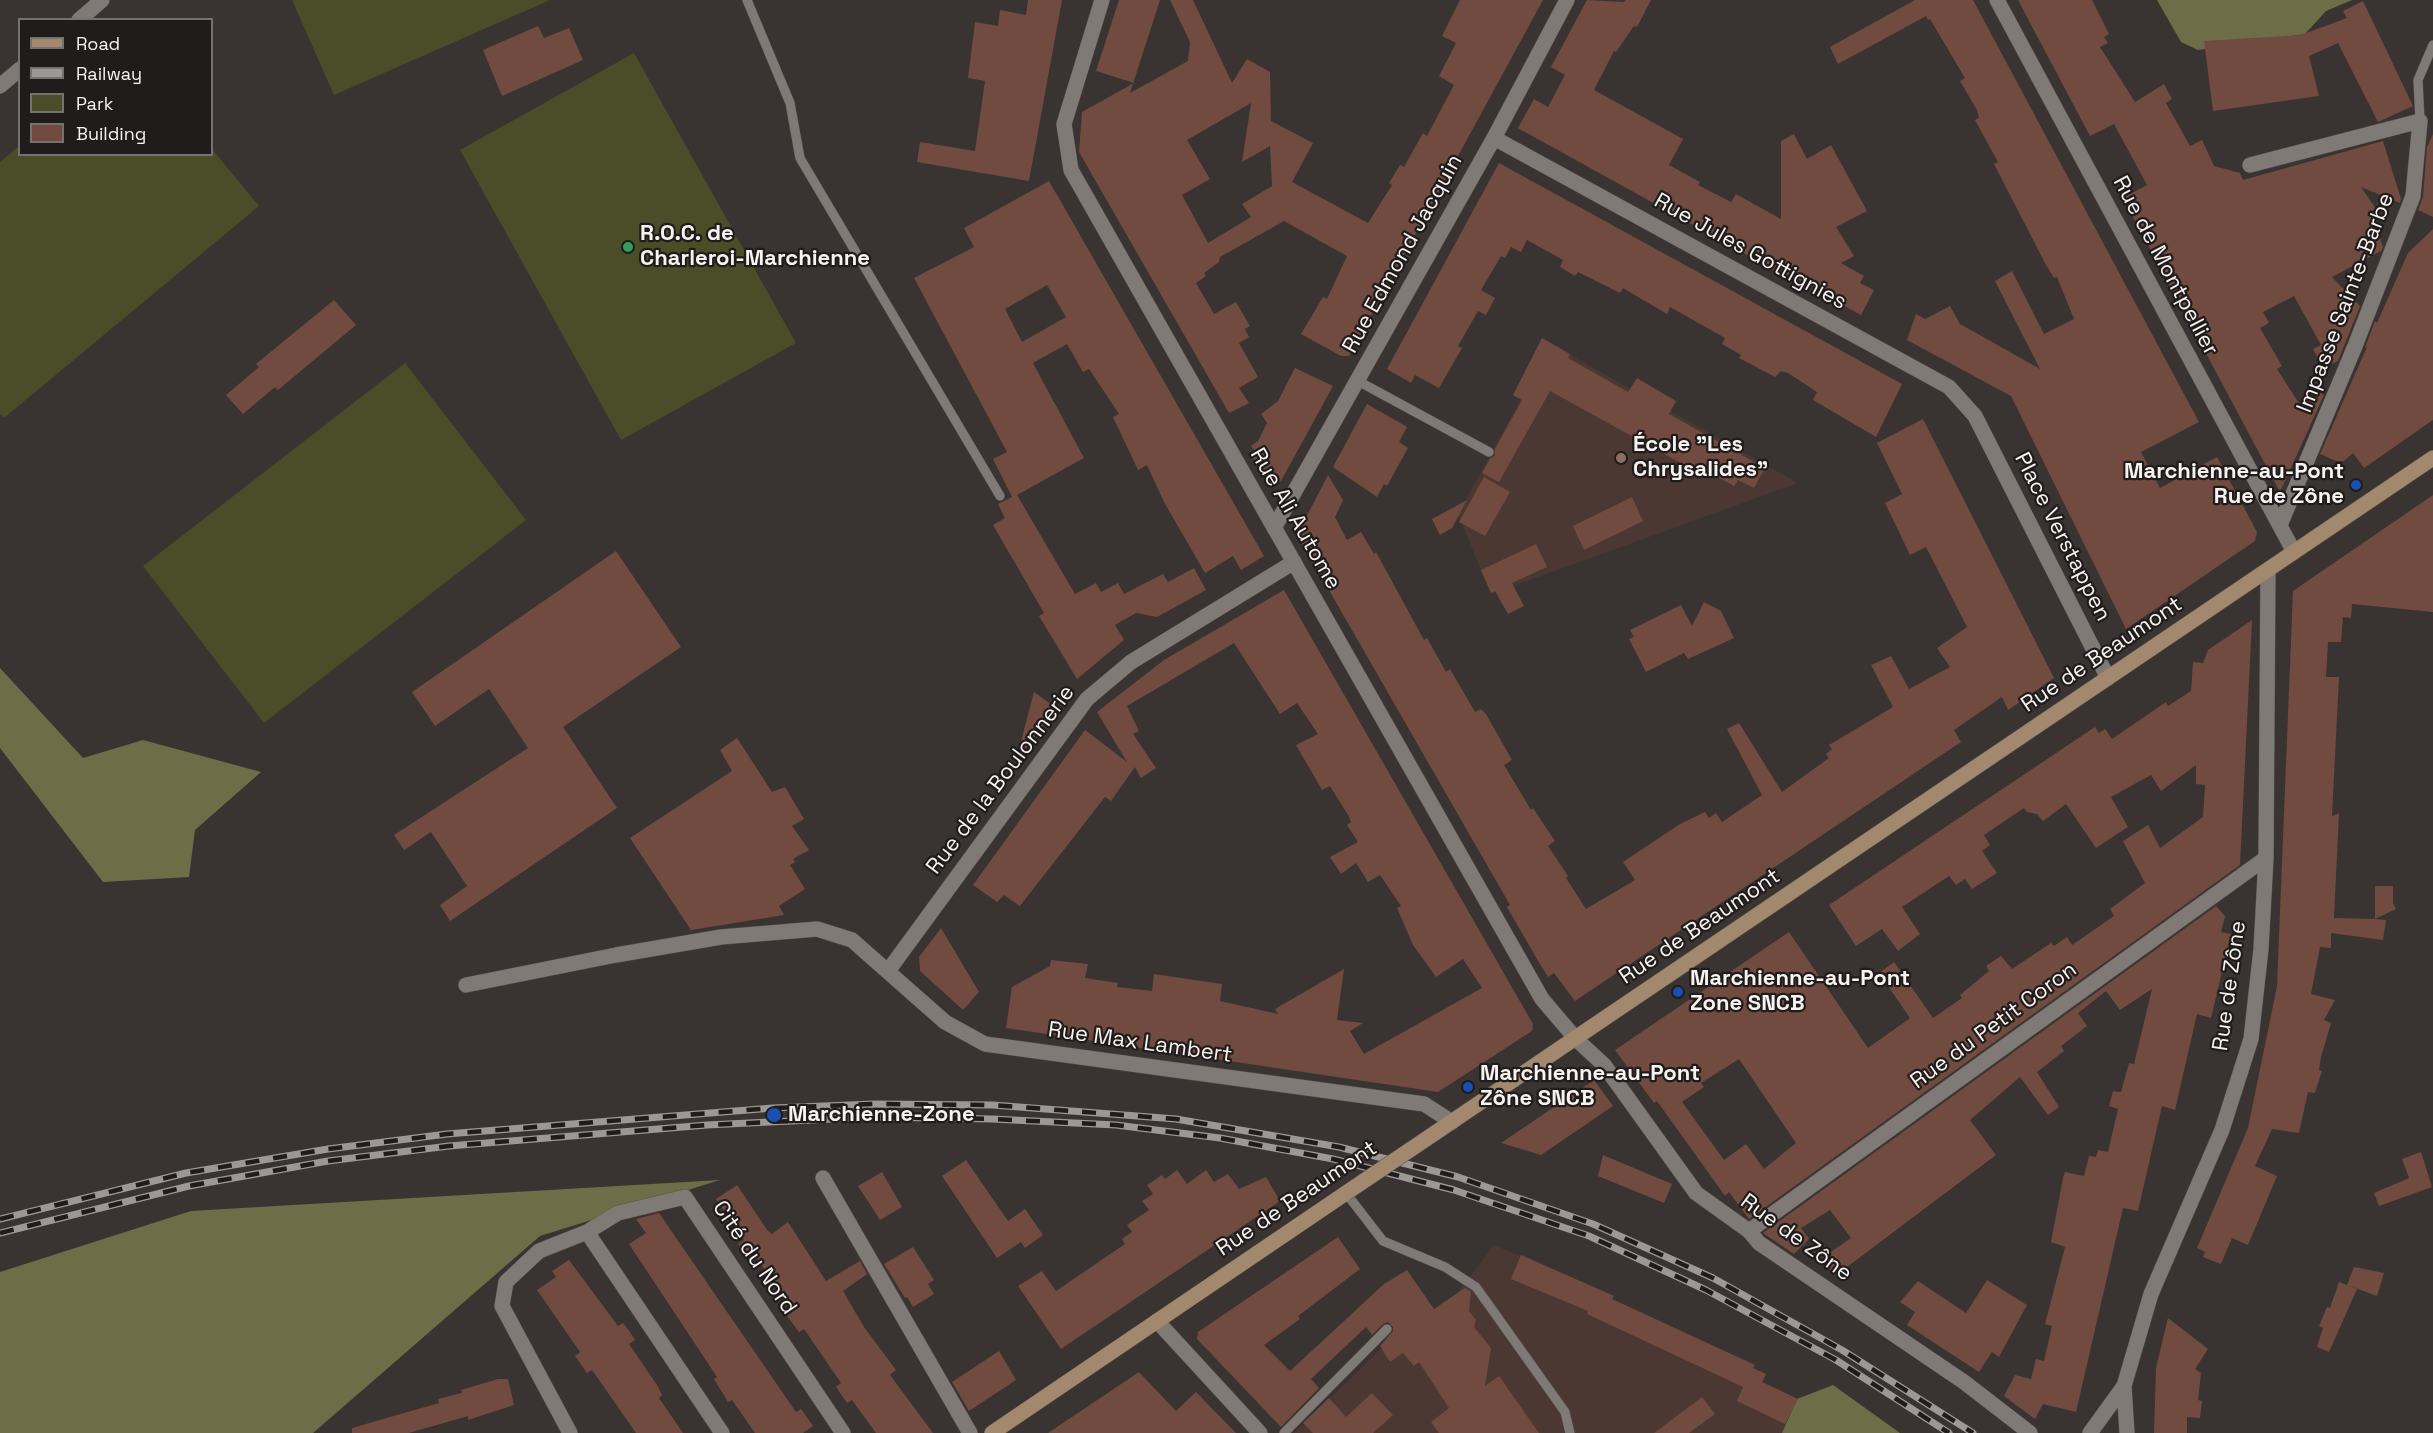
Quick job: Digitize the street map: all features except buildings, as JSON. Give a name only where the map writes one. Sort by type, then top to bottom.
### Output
[{"type":"main road","name":"Rue de Beaumont","points":[[992,1433],[2433,458]]},
{"type":"street","points":[[81,18],[102,0]]},
{"type":"street","name":"Rue Ali Autome","points":[[1102,0],[1064,124],[1071,170],[1542,999],[1576,1039]]},
{"type":"street","name":"Rue Edmond Jacquin","points":[[1274,528],[1494,138],[1567,0]]},
{"type":"street","name":"Rue de Montpellier","points":[[1997,0],[2294,552]]},
{"type":"street","points":[[0,86],[18,71]]},
{"type":"street","points":[[2250,165],[2420,121]]},
{"type":"street","name":"Impasse Sainte-Barbe","points":[[2280,525],[2355,346],[2413,196],[2420,121]]},
{"type":"street","name":"Rue Jules Gottignies","points":[[1494,138],[1949,387],[1975,416]]},
{"type":"street","name":"Place Verstappen","points":[[1975,416],[2108,678]]},
{"type":"street","name":"Rue de la Boulonnerie","points":[[888,971],[1087,699],[1131,662],[1294,562]]},
{"type":"street","name":"Rue de Zône","points":[[2090,1433],[2124,1386],[2151,1294],[2222,1130],[2250,1039],[2261,949],[2266,858],[2268,570]]},
{"type":"street","name":"Rue du Petit Coron","points":[[1749,1231],[2266,858]]},
{"type":"street","name":"Rue Max Lambert","points":[[466,985],[616,955],[721,938],[817,929],[852,940],[945,1022],[985,1044],[1424,1104],[1452,1122]]},
{"type":"street","name":"Rue de Zône","points":[[1576,1039],[1604,1065],[1696,1193],[1749,1231],[1759,1243],[1964,1382],[2030,1433]]},
{"type":"street","points":[[823,1178],[970,1433]]},
{"type":"street","name":"Cité du Nord","points":[[566,1432],[502,1306],[506,1282],[539,1251],[586,1232],[618,1213],[685,1197],[843,1433]]},
{"type":"street","points":[[586,1232],[722,1433]]},
{"type":"street","points":[[1157,1321],[1260,1433]]},
{"type":"street","name":"Rue de Zône","points":[[2124,1386],[2127,1433]]},
{"type":"lane","points":[[747,0],[790,103],[800,158],[1000,496]]},
{"type":"lane","points":[[2420,121],[2418,80],[2433,45]]},
{"type":"lane","points":[[1358,381],[1489,452]]},
{"type":"lane","points":[[1346,1193],[1383,1241],[1445,1267],[1476,1287],[1565,1412],[1570,1433]]},
{"type":"lane","points":[[1284,1433],[1387,1329]]},
{"type":"shaded area","name":"École \"Les Chrysalides\"","points":[[1551,344],[1798,483],[1491,594],[1458,514]]},
{"type":"shaded area","points":[[1494,1245],[1613,1295],[1612,1299],[1766,1375],[1763,1382],[1797,1399],[1782,1433],[1294,1433],[1381,1349],[1441,1308],[1442,1303],[1458,1292]]},
{"type":"green space","points":[[292,0],[550,0],[334,95]]},
{"type":"green space","points":[[2157,0],[2352,0],[2326,11],[2305,34],[2198,50],[2181,42]]},
{"type":"green space","name":"R.O.C. de Charleroi-Marchienne","points":[[634,53],[796,343],[621,440],[460,150]]},
{"type":"green space","points":[[18,147],[18,156],[213,156],[213,150],[259,206],[4,418],[0,414],[0,162]]},
{"type":"green space","points":[[405,363],[526,520],[264,723],[143,566]]},
{"type":"green space","points":[[0,668],[83,758],[143,740],[261,772],[195,830],[189,877],[103,882],[0,748]]},
{"type":"green space","points":[[720,1180],[540,1236],[313,1433],[0,1433],[0,1272],[191,1211]]},
{"type":"green space","points":[[1833,1385],[1900,1433],[1782,1433],[1797,1399]]},
{"type":"railway","points":[[0,1219],[186,1173],[328,1149],[447,1134],[773,1108],[874,1104],[993,1105],[1176,1119],[1339,1147],[1458,1177],[1593,1224],[1713,1278],[1842,1350],[1973,1433]]},
{"type":"railway","points":[[0,1233],[189,1186],[328,1161],[449,1146],[707,1125],[875,1117],[992,1119],[1116,1125],[1220,1138],[1333,1159],[1454,1190],[1589,1236],[1706,1290],[1836,1360],[1949,1433]]},
{"type":"place","name":"R.O.C. de Charleroi-Marchienne","points":[[628,247]]},
{"type":"place","name":"École \"Les Chrysalides\"","points":[[1621,458]]},
{"type":"place","name":"Marchienne-au-Pont Rue de Zône","points":[[2356,485]]},
{"type":"place","name":"Marchienne-au-Pont Zone SNCB","points":[[1678,992]]},
{"type":"place","name":"Marchienne-au-Pont Zône SNCB","points":[[1468,1087]]},
{"type":"place","name":"Marchienne-Zone","points":[[774,1115]]}]
